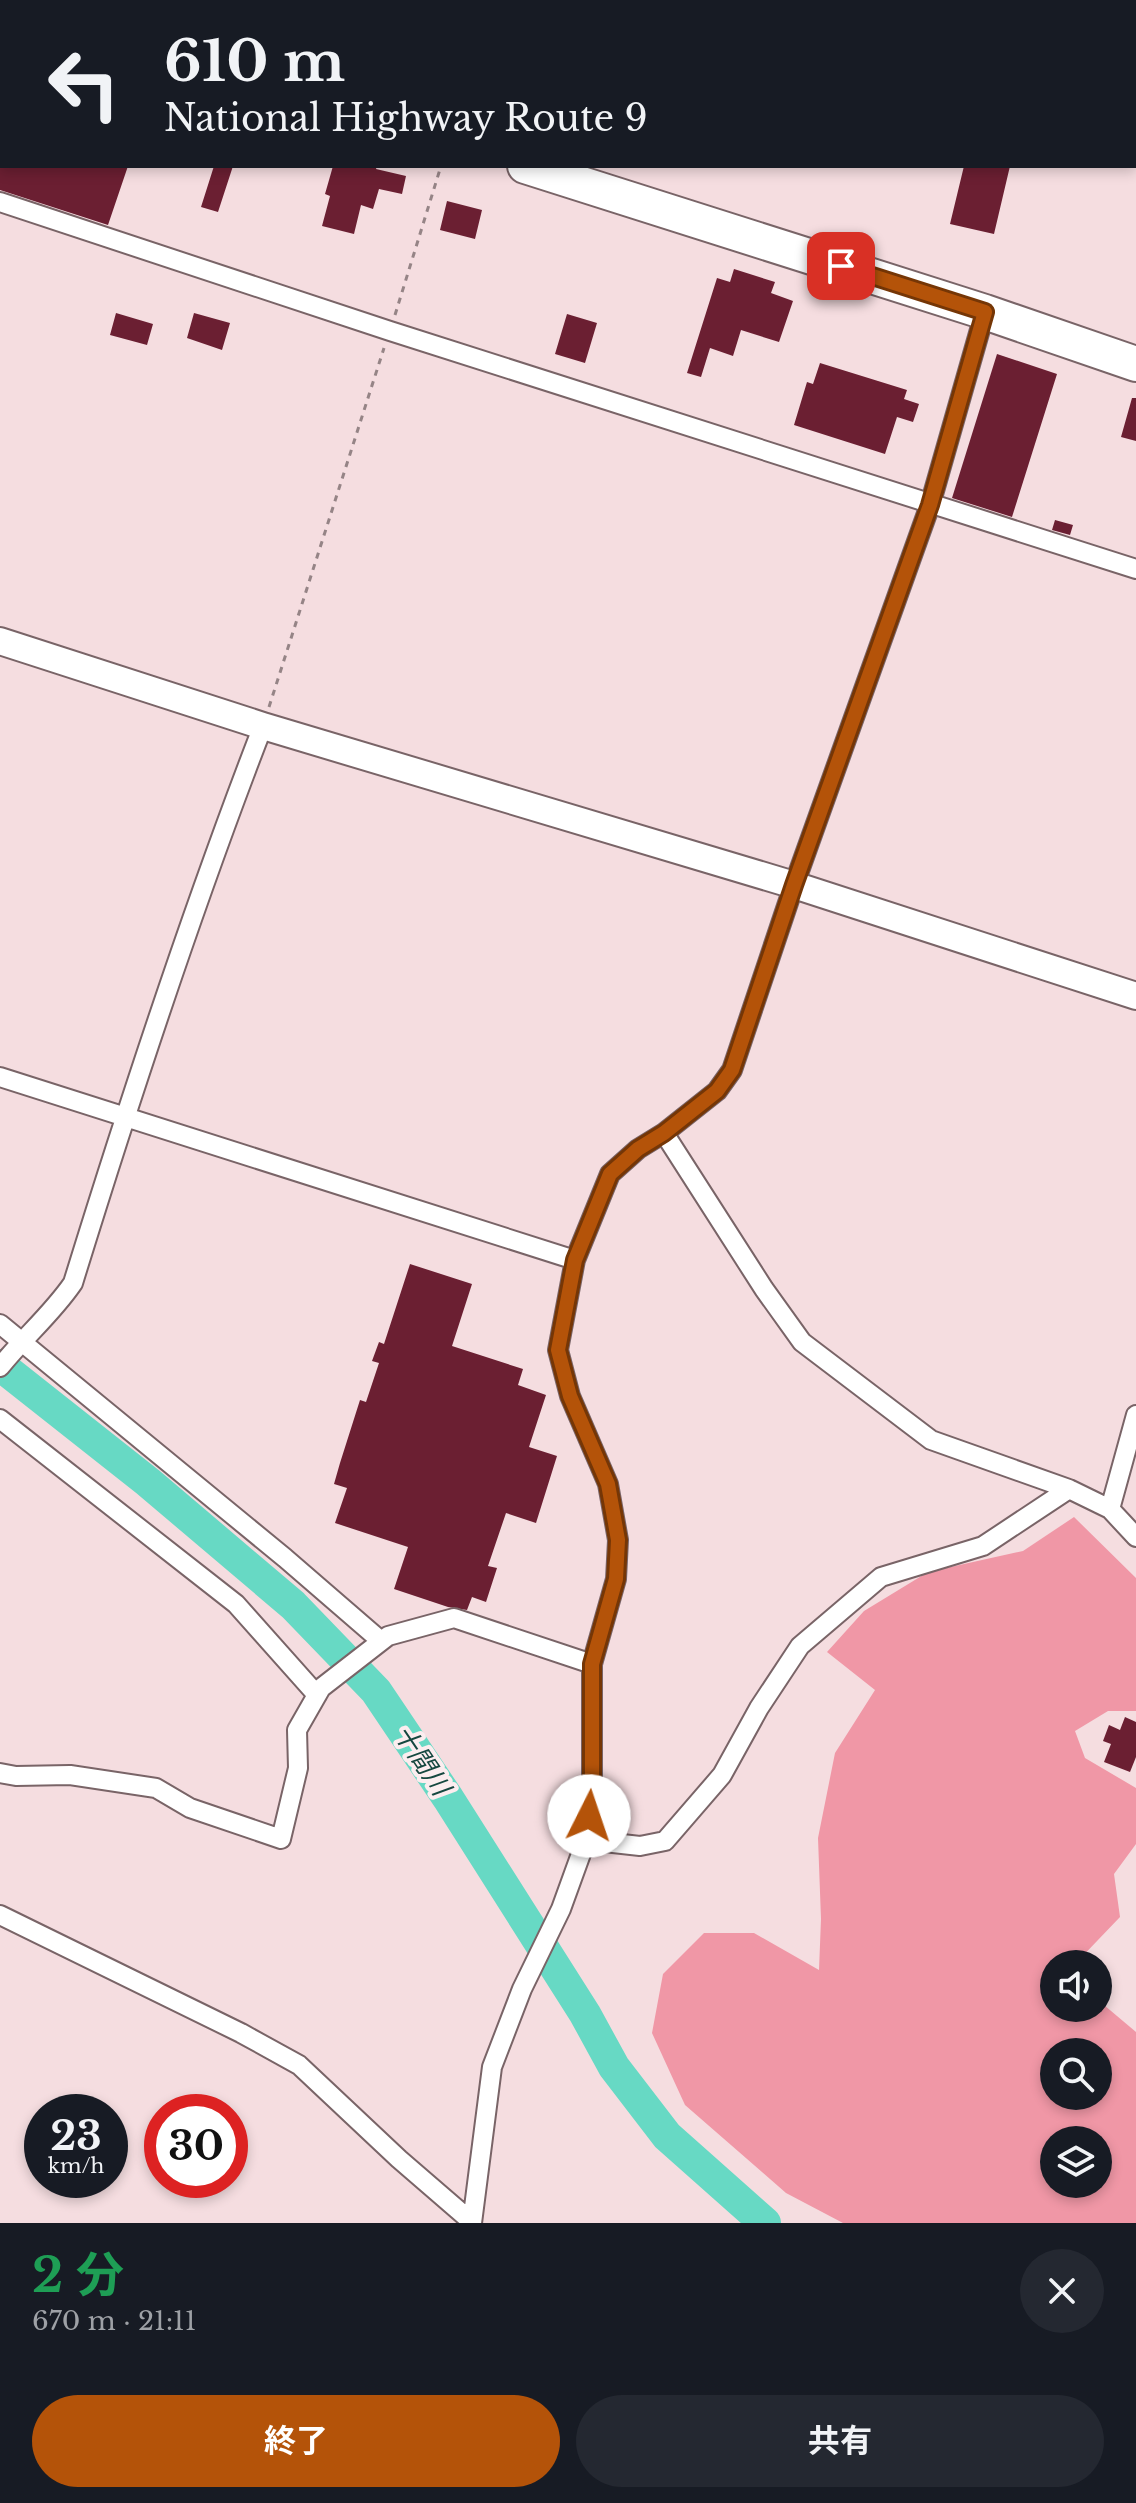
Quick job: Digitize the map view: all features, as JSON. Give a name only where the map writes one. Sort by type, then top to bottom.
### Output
[{"type":"highway","points":[[531,168],[985,312],[1136,364]]},
{"type":"street","points":[[0,202],[390,331],[1136,569]]},
{"type":"street","points":[[472,2222],[492,2067],[522,1989],[561,1909],[586,1840],[592,1791],[592,1664],[616,1579],[618,1540],[608,1484],[570,1396],[558,1350],[575,1260],[610,1174],[638,1149],[664,1133],[717,1091],[732,1070],[794,885],[930,505],[985,312]]},
{"type":"street","points":[[0,641],[263,726],[794,885],[1136,996]]},
{"type":"street","points":[[0,1367],[58,1305],[73,1283],[124,1117],[222,833],[263,726]]},
{"type":"street","points":[[0,1077],[575,1260]]},
{"type":"street","points":[[664,1133],[764,1289],[802,1342],[931,1440],[1069,1489],[1110,1509],[1136,1537]]},
{"type":"street","points":[[0,1324],[19,1344],[285,1558],[377,1644]]},
{"type":"street","points":[[1110,1509],[1136,1415]]},
{"type":"street","points":[[0,1419],[236,1604],[319,1692]]},
{"type":"street","points":[[586,1840],[640,1846],[665,1841],[722,1775],[759,1708],[800,1646],[881,1577],[983,1546],[1069,1489]]},
{"type":"street","points":[[0,1773],[16,1776],[70,1775],[156,1788],[190,1808],[281,1839],[298,1768],[297,1730],[319,1692],[388,1636],[454,1618],[592,1664]]},
{"type":"street","points":[[0,1915],[241,2033],[299,2065],[399,2159],[472,2222]]},
{"type":"path","points":[[263,726],[440,168]]},
{"type":"shaded area","points":[[1074,1517],[1136,1578],[1136,1711],[1108,1711],[1075,1731],[1085,1758],[1136,1788],[1136,1844],[1114,1874],[1120,1917],[1088,1950],[1040,1950],[1040,2022],[1112,2022],[1112,2012],[1136,2032],[1136,2223],[843,2223],[786,2193],[685,2105],[652,2033],[663,1974],[704,1933],[754,1933],[819,1970],[818,1838],[835,1753],[875,1690],[827,1652],[864,1611],[928,1572],[1023,1551]]},
{"type":"building","points":[[0,168],[127,168],[108,225],[0,190]]},
{"type":"building","points":[[213,168],[232,168],[218,212],[201,207]]},
{"type":"building","points":[[332,168],[376,168],[406,176],[402,194],[379,189],[373,209],[361,205],[354,234],[322,226],[330,196],[325,194]]},
{"type":"building","points":[[964,168],[1010,168],[994,234],[950,224]]},
{"type":"building","points":[[447,201],[482,210],[475,239],[440,230]]},
{"type":"building","points":[[734,269],[775,282],[771,293],[793,301],[779,342],[741,330],[733,356],[710,348],[701,377],[687,373],[717,278],[730,282]]},
{"type":"building","points":[[116,313],[153,324],[147,345],[110,335]]},
{"type":"building","points":[[194,313],[230,323],[222,350],[187,338]]},
{"type":"building","points":[[567,314],[597,323],[585,363],[555,354]]},
{"type":"building","points":[[997,354],[1057,374],[1012,517],[952,498]]},
{"type":"building","points":[[820,363],[907,390],[904,399],[919,404],[913,422],[897,417],[885,454],[794,425],[807,382],[813,384]]},
{"type":"building","points":[[1132,398],[1136,398],[1136,441],[1121,437]]},
{"type":"building","points":[[1055,520],[1073,525],[1070,535],[1052,530]]},
{"type":"building","points":[[410,1264],[472,1284],[452,1346],[523,1369],[518,1385],[546,1395],[529,1447],[557,1456],[536,1523],[506,1513],[488,1566],[497,1568],[486,1602],[472,1597],[467,1610],[394,1589],[408,1547],[335,1523],[347,1488],[334,1484],[340,1463],[360,1400],[366,1402],[379,1363],[372,1361],[379,1342],[384,1344]]},
{"type":"building","points":[[1125,1717],[1136,1722],[1136,1757],[1130,1772],[1104,1762],[1111,1744],[1103,1741],[1109,1725],[1120,1730]]},
{"type":"waterway","name":"十間川","points":[[0,1365],[148,1482],[293,1605],[376,1691],[585,2014],[614,2067],[667,2136],[765,2223]]},
{"type":"route","points":[[589,1816],[592,1791],[592,1664],[616,1579],[618,1540],[608,1484],[570,1396],[558,1350],[575,1260],[610,1174],[638,1149],[664,1133],[717,1091],[732,1070],[794,885],[930,505],[985,312],[841,266]]}]
